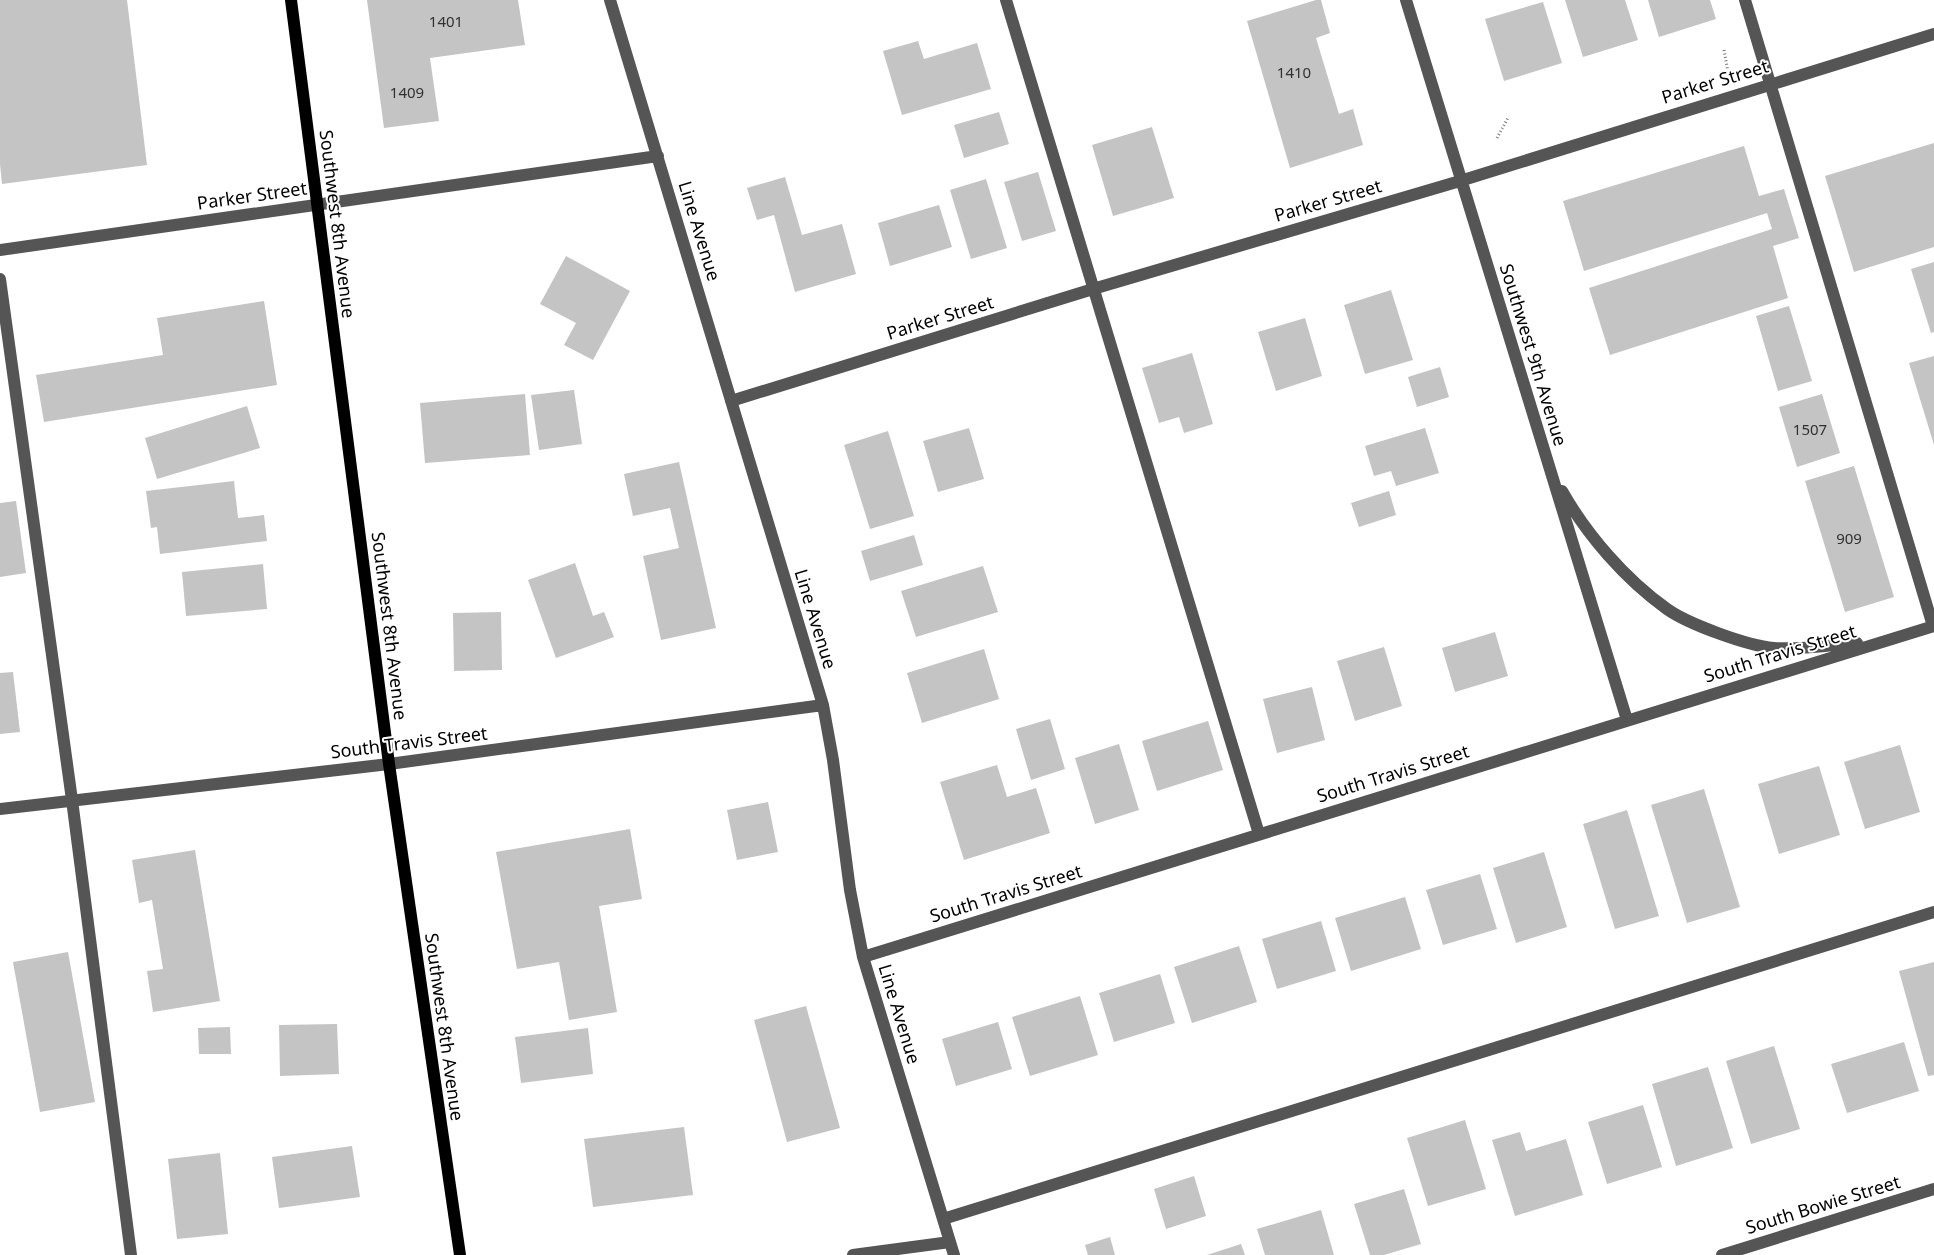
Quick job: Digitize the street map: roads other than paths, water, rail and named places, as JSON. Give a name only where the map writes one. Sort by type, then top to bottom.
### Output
[{"type":"main road","name":"Southwest 8th Avenue","points":[[291,0],[388,764],[460,1255]]},
{"type":"street","name":"Line Avenue","points":[[610,0],[822,705],[833,760],[850,890],[863,957],[954,1255]]},
{"type":"street","points":[[1006,0],[1259,834]]},
{"type":"street","name":"Southwest 9th Avenue","points":[[1406,0],[1627,720]]},
{"type":"street","points":[[1745,0],[1933,626]]},
{"type":"street","name":"Parker Street","points":[[731,400],[1093,289],[1460,181],[1934,34]]},
{"type":"street","name":"Parker Street","points":[[0,250],[658,156]]},
{"type":"street","points":[[0,279],[72,800],[131,1255]]},
{"type":"street","points":[[1550,469],[1575,514],[1600,544],[1626,573],[1668,610],[1725,636],[1774,648],[1878,641]]},
{"type":"street","name":"South Travis Street","points":[[863,957],[1878,641],[1933,626]]},
{"type":"street","name":"South Travis Street","points":[[0,809],[388,764],[822,705]]},
{"type":"street","points":[[943,1218],[1934,912]]},
{"type":"street","name":"South Bowie Street","points":[[1722,1255],[1934,1189]]},
{"type":"street","points":[[853,1255],[950,1242]]}]
